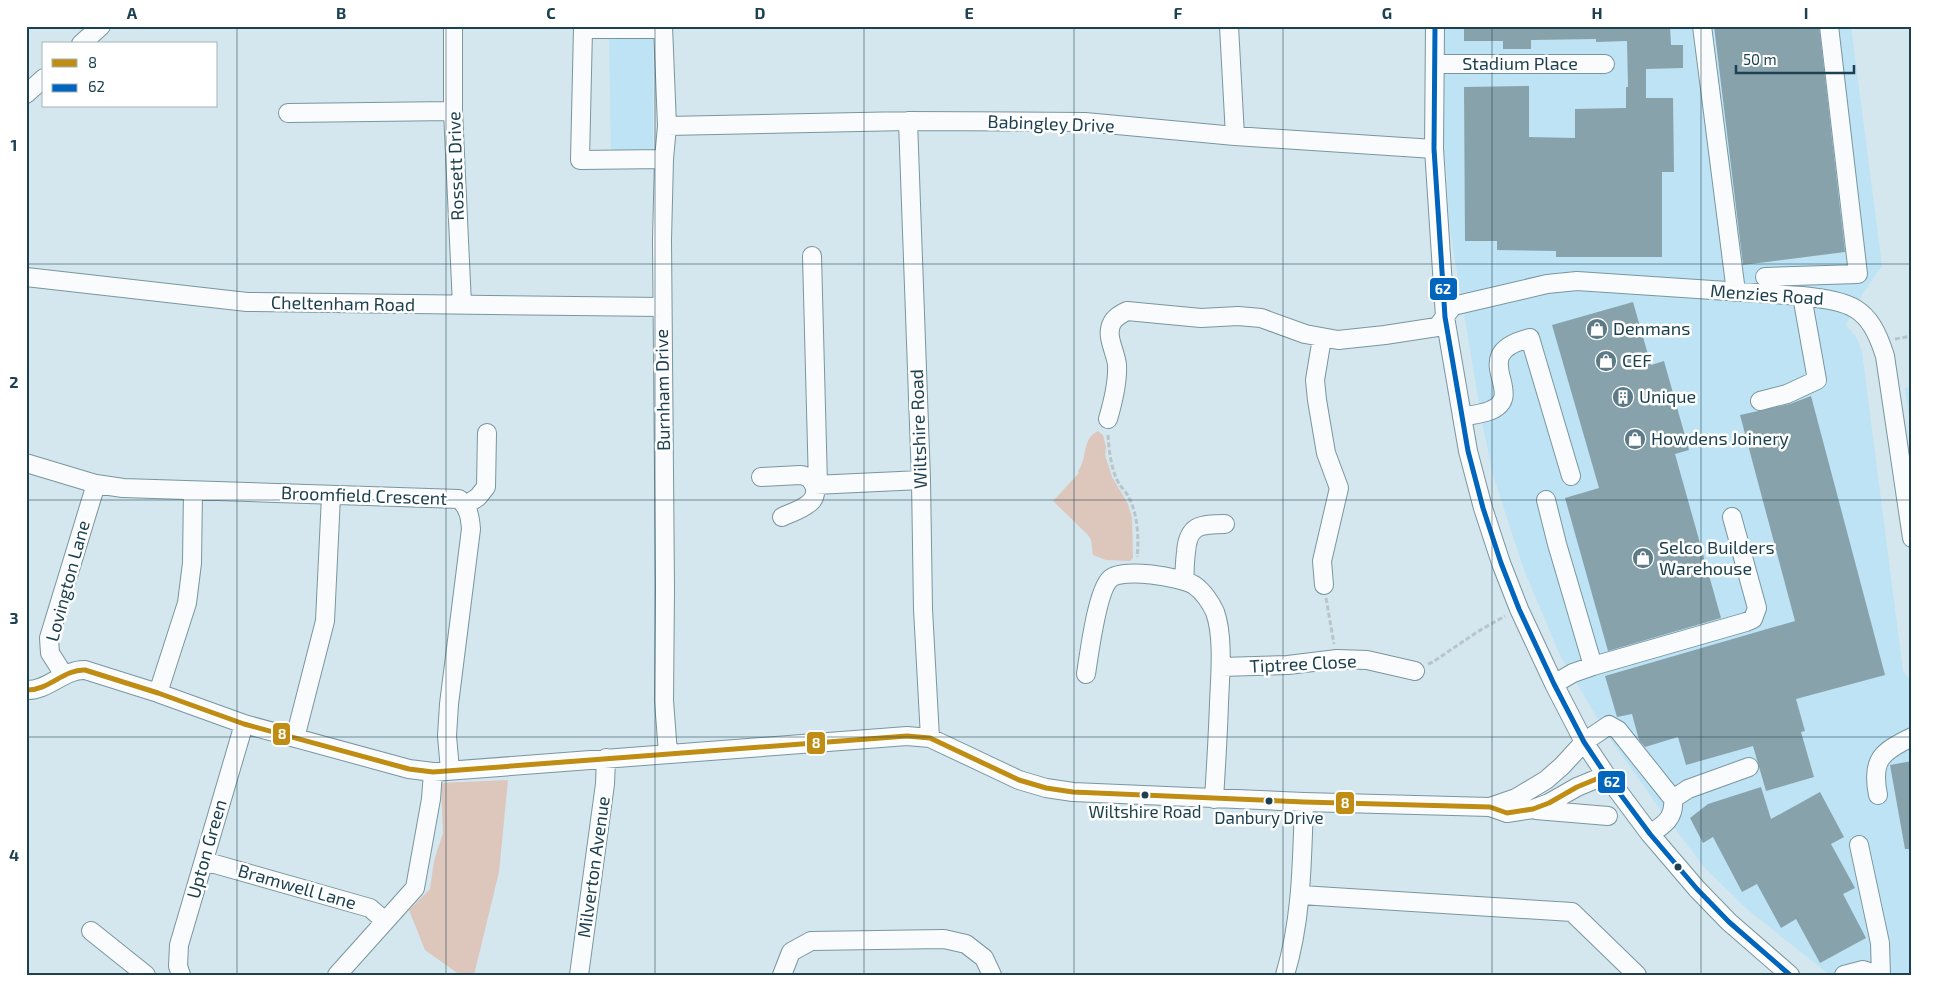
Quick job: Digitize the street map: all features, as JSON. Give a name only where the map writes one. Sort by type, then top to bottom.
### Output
[{"type":"street","points":[[83,42],[101,26]]},
{"type":"street","name":"Rossett Drive","points":[[453,26],[453,112],[462,306]]},
{"type":"street","points":[[1229,26],[1235,136]]},
{"type":"street","points":[[1435,26],[1434,149],[1445,317],[1468,451],[1483,508],[1519,609],[1584,742],[1606,775],[1650,834],[1697,889],[1790,975]]},
{"type":"street","points":[[1702,26],[1736,292]]},
{"type":"street","points":[[1765,277],[1858,274],[1829,26]]},
{"type":"street","points":[[663,28],[584,30],[580,160],[664,159]]},
{"type":"street","name":"Burnham Drive","points":[[663,28],[666,126],[662,308],[665,589],[664,701],[668,753]]},
{"type":"street","name":"Stadium Place","points":[[1436,64],[1605,64]]},
{"type":"street","points":[[26,94],[42,80]]},
{"type":"street","points":[[288,112],[453,112]]},
{"type":"street","name":"Babingley Drive","points":[[666,126],[908,121],[1085,122],[1235,136],[1434,149]]},
{"type":"street","name":"Wiltshire Road","points":[[908,121],[921,480],[923,609],[930,738]]},
{"type":"street","points":[[782,516],[812,501],[816,485],[812,256]]},
{"type":"street","name":"Cheltenham Road","points":[[26,277],[247,302],[662,308]]},
{"type":"street","name":"Menzies Road","points":[[1108,419],[1117,366],[1116,354],[1110,335],[1111,323],[1118,315],[1127,312],[1201,318],[1238,316],[1261,318],[1322,338],[1338,340],[1385,336],[1437,326],[1453,306],[1547,284],[1577,281],[1802,296],[1837,301],[1848,304],[1869,319],[1876,330],[1885,356],[1912,538]]},
{"type":"street","points":[[1760,401],[1787,394],[1816,380],[1802,296]]},
{"type":"street","points":[[1322,338],[1315,380],[1316,400],[1326,453],[1339,488],[1322,561],[1324,585]]},
{"type":"street","points":[[1462,417],[1490,411],[1500,404],[1504,394],[1504,383],[1498,364],[1500,355],[1505,348],[1514,342],[1530,338],[1571,476]]},
{"type":"street","points":[[466,505],[478,497],[486,488],[487,433]]},
{"type":"street","name":"Broomfield Crescent","points":[[26,463],[96,484],[123,488],[331,496],[449,498],[459,499],[466,505],[470,515],[471,529],[449,704],[447,736],[442,771],[431,799],[415,888],[336,975]]},
{"type":"street","points":[[761,477],[806,475],[816,485]]},
{"type":"street","points":[[816,485],[921,480]]},
{"type":"street","name":"Lovington Lane","points":[[64,676],[50,653],[49,638],[96,484]]},
{"type":"street","points":[[158,693],[187,603],[192,563],[193,491]]},
{"type":"street","points":[[295,738],[325,621],[331,496]]},
{"type":"street","points":[[1546,500],[1593,666]]},
{"type":"street","points":[[1554,684],[1573,673],[1593,666],[1753,619],[1757,608],[1732,517]]},
{"type":"street","points":[[1185,580],[1188,537],[1191,532],[1205,525],[1225,524]]},
{"type":"street","points":[[1086,674],[1092,634],[1104,587],[1110,578],[1119,574],[1171,576],[1185,580],[1196,587],[1215,612],[1218,625],[1221,667],[1214,799]]},
{"type":"street","name":"Tiptree Close","points":[[1221,667],[1288,665],[1337,659],[1367,660],[1415,671]]},
{"type":"street","points":[[26,690],[38,689],[64,676],[85,670],[158,693],[244,724],[409,769],[442,771],[882,737],[930,738],[1019,780],[1046,788],[1073,792],[1214,799],[1490,807],[1507,813],[1533,809],[1549,803],[1576,787],[1606,775]]},
{"type":"street","name":"Upton Green","points":[[181,975],[178,966],[179,945],[244,724]]},
{"type":"street","points":[[1490,807],[1516,798],[1546,780],[1584,742],[1609,725],[1618,730],[1673,799],[1674,809],[1671,817],[1664,825],[1650,834]]},
{"type":"street","points":[[1878,795],[1875,779],[1879,757],[1892,746],[1912,737]]},
{"type":"street","name":"Milverton Avenue","points":[[579,975],[605,784],[606,758]]},
{"type":"street","points":[[1673,799],[1688,789],[1749,767]]},
{"type":"street","points":[[1287,974],[1301,895],[1304,802]]},
{"type":"street","points":[[1533,809],[1608,816]]},
{"type":"street","points":[[1859,846],[1880,943],[1881,975]]},
{"type":"street","name":"Bramwell Lane","points":[[204,861],[370,908],[385,921]]},
{"type":"street","points":[[1301,895],[1572,912],[1637,975]]},
{"type":"street","points":[[91,931],[146,975]]},
{"type":"street","points":[[782,975],[791,952],[811,941],[944,939],[966,944],[984,958],[992,975]]},
{"type":"street","points":[[1844,975],[1863,970],[1877,975]]},
{"type":"path","points":[[1895,340],[1912,336]]},
{"type":"path","points":[[1108,419],[1110,455],[1114,473],[1128,496],[1137,528],[1138,552],[1135,574]]},
{"type":"path","points":[[1324,585],[1337,659]]},
{"type":"path","points":[[1415,671],[1419,666],[1433,662],[1477,632],[1519,609]]},
{"type":"shaded area","points":[[1443,26],[1851,26],[1882,266],[1863,293],[1846,325],[1857,338],[1862,352],[1903,671],[1912,682],[1912,975],[1830,975],[1749,911],[1705,868],[1663,813],[1608,736],[1560,655],[1524,570],[1493,475],[1482,422],[1450,230],[1446,167],[1442,141]]},
{"type":"shaded area","points":[[653,33],[653,155],[611,154],[609,35]]},
{"type":"shaded area","points":[[1912,387],[1912,438],[1905,388]]},
{"type":"shaded area","points":[[1098,431],[1103,435],[1106,447],[1105,455],[1112,477],[1128,504],[1132,518],[1133,558],[1130,561],[1106,560],[1093,555],[1091,540],[1088,535],[1053,501],[1079,473],[1078,471],[1089,439]]},
{"type":"shaded area","points":[[508,780],[499,872],[474,975],[460,975],[425,950],[409,910],[430,889],[434,861],[443,833],[441,783]]},
{"type":"building","points":[[1464,26],[1670,26],[1671,45],[1683,45],[1683,68],[1646,69],[1646,98],[1673,98],[1674,172],[1662,172],[1662,257],[1556,257],[1556,251],[1497,250],[1497,241],[1465,241],[1464,87],[1529,86],[1529,137],[1575,138],[1575,109],[1626,108],[1626,87],[1628,87],[1627,41],[1596,42],[1596,39],[1531,40],[1531,49],[1503,49],[1503,41],[1464,41]]},
{"type":"building","points":[[1714,26],[1819,26],[1845,252],[1743,265]]},
{"type":"building","points":[[1633,302],[1651,365],[1664,361],[1689,450],[1675,454],[1721,618],[1608,651],[1565,498],[1599,488],[1552,325]]},
{"type":"building","points":[[1811,396],[1885,675],[1796,699],[1805,731],[1801,732],[1814,777],[1766,791],[1753,746],[1686,765],[1678,737],[1645,747],[1639,740],[1632,714],[1617,717],[1605,676],[1795,621],[1740,415],[1790,404]]},
{"type":"building","points":[[1912,761],[1912,849],[1905,849],[1890,765]]},
{"type":"building","points":[[1761,787],[1771,819],[1820,792],[1844,837],[1831,844],[1855,888],[1843,894],[1866,938],[1820,963],[1796,919],[1781,928],[1757,884],[1742,892],[1713,837],[1703,843],[1690,818],[1708,804]]},
{"type":"transit line","name":"62","points":[[1435,26],[1434,149],[1445,317],[1468,451],[1483,508],[1501,563],[1519,609],[1554,684],[1584,742],[1606,775],[1650,834],[1697,889],[1729,922],[1790,975]]},
{"type":"transit line","name":"8","points":[[26,690],[42,687],[70,673],[85,670],[158,693],[244,724],[409,769],[433,772],[907,736],[930,738],[1019,780],[1046,788],[1073,792],[1304,802],[1490,807],[1507,813],[1533,809],[1549,803],[1577,787],[1606,775]]},
{"type":"place","name":"Denmans","points":[[1597,329]]},
{"type":"place","name":"CEF","points":[[1606,361]]},
{"type":"place","name":"Unique","points":[[1623,397]]},
{"type":"place","name":"Howdens Joinery","points":[[1635,439]]},
{"type":"place","name":"Selco Builders Warehouse","points":[[1643,558]]},
{"type":"place","name":"Wiltshire Road","points":[[1145,795]]},
{"type":"place","name":"Danbury Drive","points":[[1269,801]]}]
